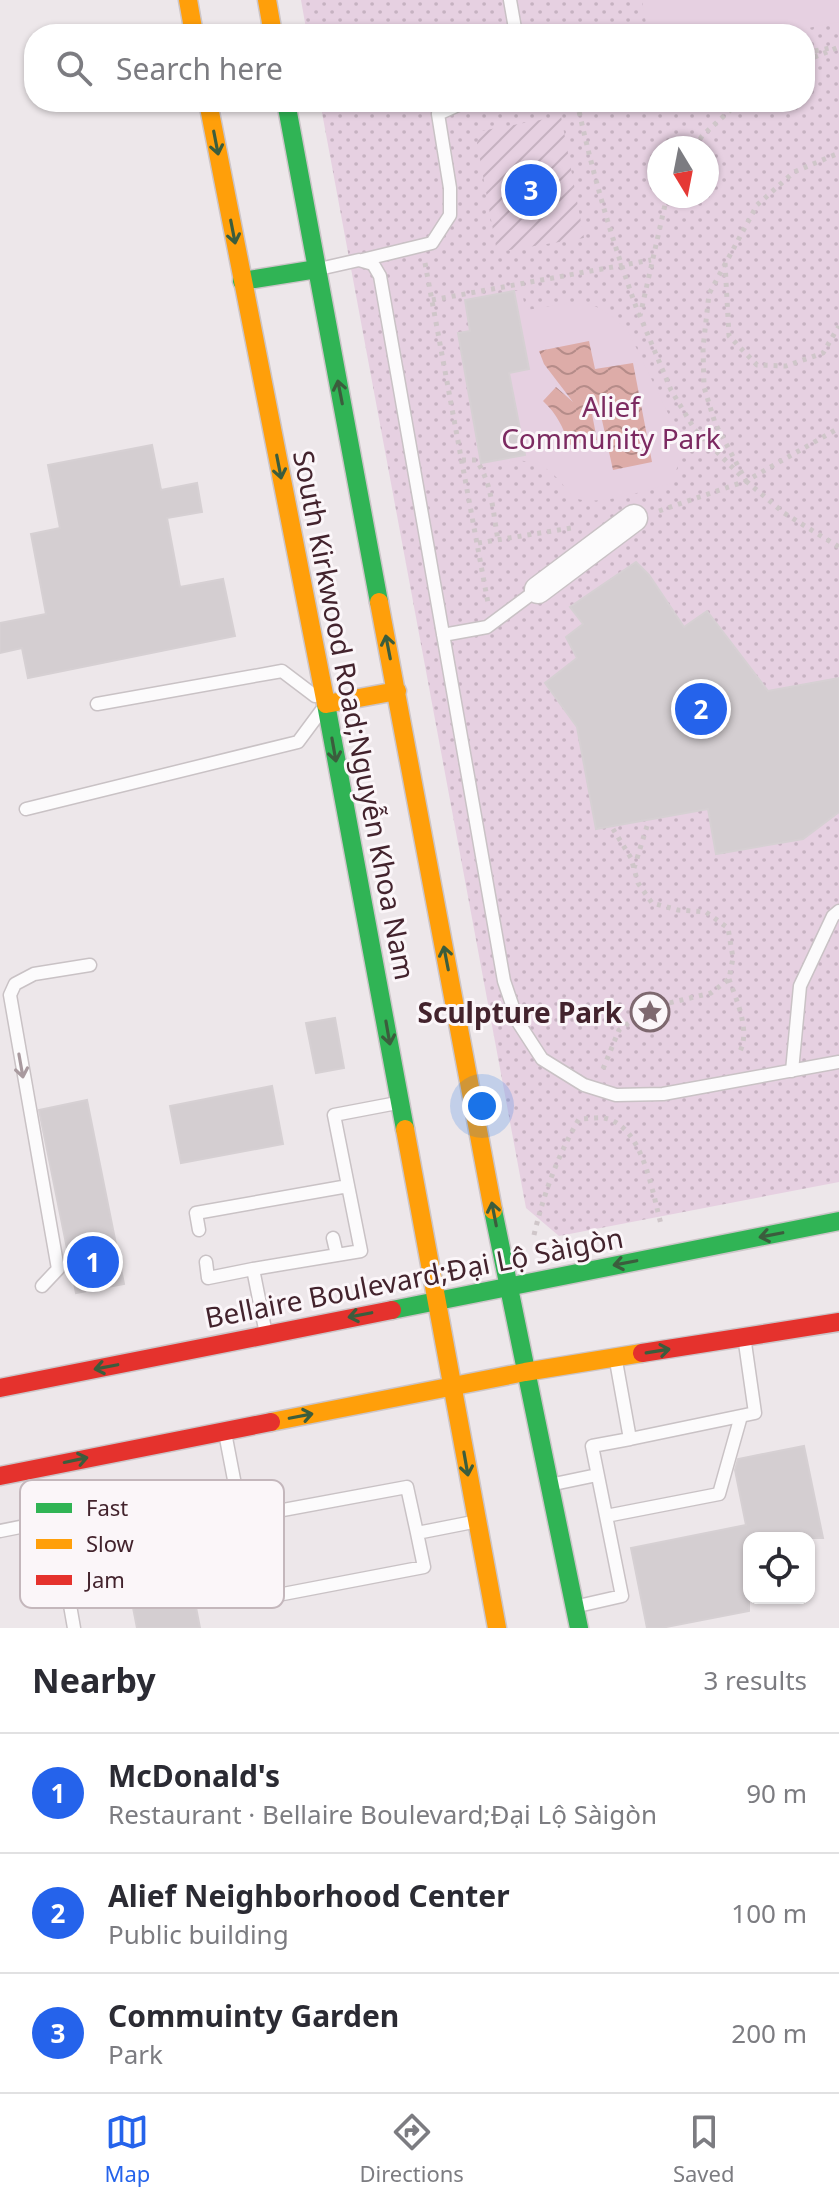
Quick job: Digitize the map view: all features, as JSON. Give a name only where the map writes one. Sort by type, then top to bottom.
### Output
[{"type":"main road","points":[[188,0],[192,24]]},
{"type":"main road","points":[[267,0],[271,24]]},
{"type":"main road","name":"South Kirkwood Road;Nguyễn Khoa Nam","points":[[210,112],[326,704],[497,1628]]},
{"type":"main road","name":"South Kirkwood Road;Nguyễn Khoa Nam","points":[[288,112],[507,1286],[579,1628]]},
{"type":"main road","points":[[242,281],[317,269]]},
{"type":"main road","points":[[326,704],[397,691]]},
{"type":"main road","name":"Bellaire Boulevard;Đại Lộ Sàigòn","points":[[0,1388],[839,1221]]},
{"type":"main road","points":[[0,1476],[525,1372],[839,1322]]},
{"type":"street","points":[[534,592],[634,518]]},
{"type":"lane","points":[[510,0],[514,24]]},
{"type":"lane","points":[[317,269],[432,243],[450,215],[450,188],[438,114],[442,112]]},
{"type":"lane","points":[[359,260],[373,264],[380,276],[504,981],[518,1022],[542,1059],[584,1085],[616,1095],[663,1094],[839,1062]]},
{"type":"lane","points":[[443,635],[487,627],[534,592]]},
{"type":"lane","points":[[26,809],[298,742],[326,704],[282,671],[97,704]]},
{"type":"lane","points":[[792,1071],[800,986],[833,916],[839,911]]},
{"type":"lane","points":[[42,1286],[58,1269],[10,995],[15,984],[34,974],[90,965]]},
{"type":"lane","points":[[206,1262],[208,1278],[361,1251],[334,1115],[400,1102]]},
{"type":"lane","points":[[199,1230],[196,1213],[301,1195],[326,1197],[348,1186]]},
{"type":"lane","points":[[301,1195],[304,1209]]},
{"type":"lane","points":[[261,1202],[264,1217]]},
{"type":"lane","points":[[223,1208],[227,1224]]},
{"type":"lane","points":[[333,1238],[337,1255]]},
{"type":"lane","points":[[310,1243],[313,1259]]},
{"type":"lane","points":[[271,1250],[274,1266]]},
{"type":"lane","points":[[234,1258],[237,1272]]},
{"type":"lane","points":[[253,1269],[266,1334]]},
{"type":"lane","points":[[575,1606],[622,1596],[592,1446],[755,1413],[744,1337]]},
{"type":"lane","points":[[615,1358],[630,1439]]},
{"type":"lane","points":[[606,1516],[719,1494],[741,1416]]},
{"type":"lane","points":[[224,1430],[233,1480]]},
{"type":"lane","points":[[549,1485],[597,1475]]},
{"type":"lane","points":[[284,1510],[407,1487],[424,1567],[284,1594]]},
{"type":"lane","points":[[417,1533],[476,1522]]},
{"type":"lane","points":[[0,1531],[20,1527]]},
{"type":"lane","points":[[70,1608],[74,1628]]},
{"type":"path","points":[[815,51],[839,47]]},
{"type":"path","points":[[815,57],[839,47]]},
{"type":"path","points":[[579,112],[599,196],[621,265],[671,390],[695,430],[746,481],[784,513],[839,547]]},
{"type":"path","points":[[702,136],[728,112]]},
{"type":"path","points":[[746,481],[715,423],[704,387],[703,348],[709,294],[757,205],[794,172],[839,153]]},
{"type":"path","points":[[640,316],[664,208]]},
{"type":"path","points":[[421,245],[492,623]]},
{"type":"path","points":[[432,300],[651,260]]},
{"type":"path","points":[[725,262],[729,336],[757,365],[786,366],[823,353],[839,326]]},
{"type":"path","points":[[634,518],[746,481],[839,428]]},
{"type":"path","points":[[462,460],[476,460],[483,469],[498,540]]},
{"type":"path","points":[[478,543],[573,528]]},
{"type":"path","points":[[634,869],[648,823]]},
{"type":"path","points":[[613,829],[631,858],[638,883],[652,903],[678,910],[706,912],[728,928],[733,958],[729,979],[740,1010],[744,1045],[738,1055]]},
{"type":"path","points":[[603,1069],[619,1030],[637,1017],[669,1003],[711,993],[729,979]]},
{"type":"path","points":[[534,1235],[544,1193],[558,1155],[579,1119],[605,1118],[629,1130],[642,1157],[662,1225]]},
{"type":"green space","name":"Alief Community Park","points":[[301,0],[839,0],[839,1182],[559,1236],[526,1208],[322,112],[815,112],[815,24],[305,24]]},
{"type":"green space","points":[[642,0],[839,0],[839,22],[815,27],[815,24],[646,24]]},
{"type":"green space","points":[[561,116],[584,238],[497,252],[477,143],[481,131]]},
{"type":"green space","points":[[521,290],[526,310],[571,303],[594,306],[605,311],[629,333],[682,442],[679,463],[671,483],[624,496],[587,501],[575,497],[538,464],[520,461],[480,468],[458,333],[470,331],[465,300]]},
{"type":"water","points":[[589,341],[595,369],[633,363],[652,462],[613,470],[600,411],[592,414],[597,440],[569,445],[559,421],[543,401],[556,387],[573,402],[544,364],[539,351]]},
{"type":"building","points":[[514,291],[529,369],[509,373],[525,455],[481,463],[458,333],[470,331],[465,300]]},
{"type":"building","points":[[152,445],[161,490],[197,483],[202,512],[167,518],[180,587],[223,579],[235,636],[28,678],[22,648],[0,653],[0,623],[46,614],[31,534],[60,528],[48,465]]},
{"type":"building","points":[[636,562],[649,575],[684,627],[707,611],[768,691],[839,678],[839,812],[803,839],[716,854],[708,809],[596,829],[577,727],[545,683],[577,658],[566,637],[583,624],[570,607]]},
{"type":"building","points":[[335,1018],[344,1068],[316,1073],[306,1023]]},
{"type":"building","points":[[272,1086],[283,1144],[181,1163],[170,1106]]},
{"type":"building","points":[[87,1100],[124,1284],[76,1293],[39,1110]]},
{"type":"building","points":[[804,1446],[823,1538],[815,1538],[815,1532],[743,1532],[743,1604],[749,1604],[749,1611],[647,1628],[631,1548],[746,1525],[735,1470],[738,1459]]},
{"type":"building","points":[[133,1608],[196,1608],[200,1628],[137,1628]]},
{"type":"traffic: fast","points":[[288,112],[379,602]]},
{"type":"traffic: fast","points":[[242,281],[317,269]]},
{"type":"traffic: fast","points":[[326,704],[405,1129]]},
{"type":"traffic: fast","points":[[493,1210],[579,1628]]},
{"type":"traffic: fast","points":[[392,1310],[839,1221]]},
{"type":"traffic: slow","points":[[188,0],[192,24]]},
{"type":"traffic: slow","points":[[267,0],[271,24]]},
{"type":"traffic: slow","points":[[210,112],[326,704]]},
{"type":"traffic: slow","points":[[379,602],[493,1210]]},
{"type":"traffic: slow","points":[[326,704],[397,691]]},
{"type":"traffic: slow","points":[[405,1129],[497,1628]]},
{"type":"traffic: slow","points":[[271,1422],[525,1372],[642,1353]]},
{"type":"traffic: jam","points":[[0,1388],[392,1310]]},
{"type":"traffic: jam","points":[[642,1353],[839,1322]]},
{"type":"traffic: jam","points":[[0,1476],[271,1422]]},
{"type":"place","name":"Commuinty Garden","points":[[531,190]]},
{"type":"place","name":"Alief Neighborhood Center","points":[[701,709]]},
{"type":"place","name":"Sculpture Park","points":[[650,1012]]},
{"type":"place","name":"McDonald's","points":[[93,1262]]}]
